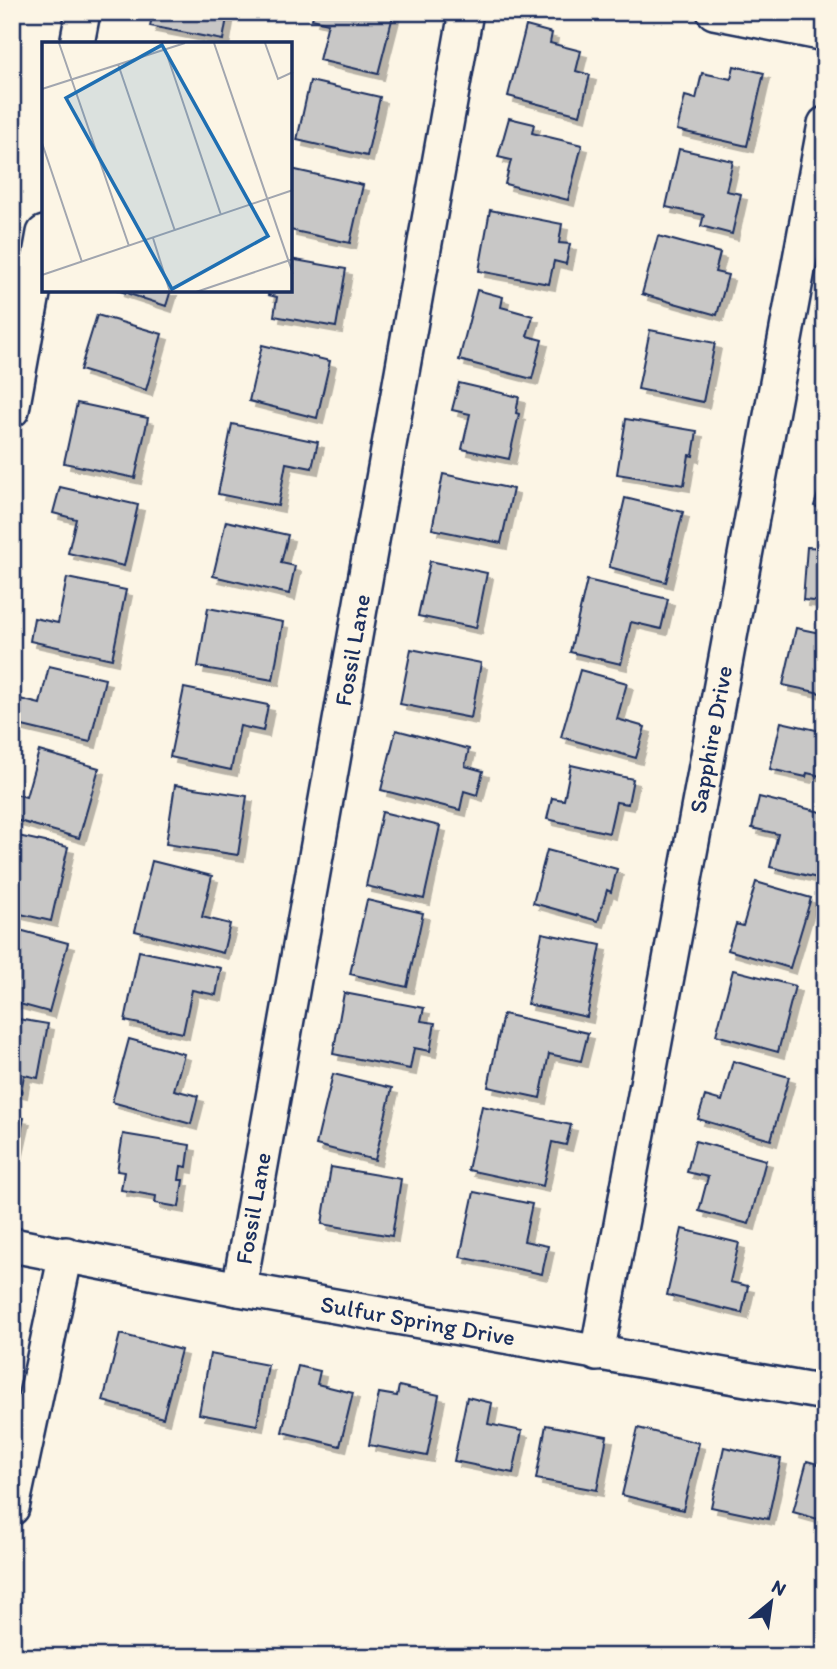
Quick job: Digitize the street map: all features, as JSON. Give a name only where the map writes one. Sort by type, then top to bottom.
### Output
[{"type":"street","points":[[77,42],[83,12]]},
{"type":"street","name":"Fossil Lane","points":[[239,1289],[466,12]]},
{"type":"street","points":[[714,12],[825,34]]},
{"type":"street","name":"Sapphire Drive","points":[[597,1354],[825,124]]},
{"type":"street","points":[[12,411],[42,244]]},
{"type":"street","name":"Sulfur Spring Drive","points":[[12,1245],[239,1289],[825,1393]]},
{"type":"street","points":[[12,1508],[66,1254]]},
{"type":"building","points":[[153,12],[228,12],[223,40],[150,26]]},
{"type":"building","points":[[314,12],[394,12],[378,74],[319,60],[328,23],[312,19]]},
{"type":"building","points":[[526,26],[552,33],[550,43],[581,51],[576,71],[590,75],[580,115],[508,96]]},
{"type":"building","points":[[734,66],[764,73],[747,146],[677,130],[685,96],[696,99],[702,73],[731,79]]},
{"type":"building","points":[[310,81],[380,97],[367,156],[297,140]]},
{"type":"building","points":[[509,118],[534,124],[532,133],[582,145],[568,200],[505,184],[511,160],[498,157]]},
{"type":"building","points":[[679,149],[733,161],[726,191],[741,194],[732,234],[701,226],[704,215],[666,207]]},
{"type":"building","points":[[292,169],[363,185],[350,243],[292,230]]},
{"type":"building","points":[[490,210],[562,224],[559,243],[570,244],[566,264],[554,261],[549,284],[479,271]]},
{"type":"building","points":[[658,236],[720,253],[715,272],[728,275],[717,315],[642,294]]},
{"type":"building","points":[[292,259],[346,269],[336,327],[274,316],[277,297],[268,295],[269,292],[292,292]]},
{"type":"building","points":[[477,290],[503,297],[501,307],[533,316],[527,336],[542,340],[532,379],[459,360]]},
{"type":"building","points":[[123,292],[170,292],[166,306]]},
{"type":"building","points":[[97,315],[162,334],[146,390],[80,370]]},
{"type":"building","points":[[650,330],[715,343],[703,402],[638,389]]},
{"type":"building","points":[[262,345],[330,361],[317,418],[249,401]]},
{"type":"building","points":[[459,383],[519,397],[516,413],[519,414],[509,459],[462,449],[470,414],[452,410]]},
{"type":"building","points":[[77,403],[148,418],[135,478],[64,463]]},
{"type":"building","points":[[626,419],[697,431],[693,456],[689,455],[684,485],[617,474]]},
{"type":"building","points":[[232,424],[318,442],[312,468],[286,463],[278,506],[218,494]]},
{"type":"building","points":[[825,473],[825,510],[814,506]]},
{"type":"building","points":[[443,474],[513,489],[501,543],[432,529]]},
{"type":"building","points":[[60,487],[138,505],[124,566],[68,553],[76,519],[53,513]]},
{"type":"building","points":[[625,498],[683,512],[666,582],[609,567]]},
{"type":"building","points":[[226,521],[288,535],[281,563],[295,566],[289,594],[213,576]]},
{"type":"building","points":[[807,547],[825,548],[825,602],[803,600]]},
{"type":"building","points":[[430,561],[487,573],[476,628],[418,616]]},
{"type":"building","points":[[67,578],[126,590],[112,659],[30,641],[34,618],[58,623]]},
{"type":"building","points":[[587,580],[668,599],[661,629],[631,622],[621,664],[570,652]]},
{"type":"building","points":[[208,608],[283,622],[273,680],[198,667]]},
{"type":"building","points":[[796,628],[825,634],[825,694],[783,685]]},
{"type":"building","points":[[411,649],[481,663],[471,718],[400,704]]},
{"type":"building","points":[[49,666],[105,679],[90,742],[14,724],[20,699],[40,704]]},
{"type":"building","points":[[580,670],[627,683],[617,719],[645,727],[636,758],[561,737]]},
{"type":"building","points":[[184,688],[268,705],[263,731],[240,726],[231,770],[170,757]]},
{"type":"building","points":[[781,722],[825,732],[825,777],[807,773],[806,777],[770,769]]},
{"type":"building","points":[[396,730],[469,749],[465,766],[483,771],[477,795],[464,791],[460,810],[381,790]]},
{"type":"building","points":[[39,751],[99,768],[79,838],[12,819],[12,793],[26,797]]},
{"type":"building","points":[[571,765],[633,779],[628,804],[616,802],[609,833],[547,819],[552,798],[564,800]]},
{"type":"building","points":[[175,785],[247,796],[238,855],[166,844]]},
{"type":"building","points":[[759,797],[825,813],[825,868],[822,879],[770,867],[778,834],[752,828]]},
{"type":"building","points":[[382,812],[440,826],[424,899],[366,886]]},
{"type":"building","points":[[18,836],[68,847],[51,921],[12,912],[12,863]]},
{"type":"building","points":[[547,850],[617,869],[611,892],[607,890],[598,921],[533,903]]},
{"type":"building","points":[[152,861],[212,876],[202,917],[230,924],[223,953],[135,931]]},
{"type":"building","points":[[756,882],[811,898],[790,968],[728,950],[736,924],[743,926]]},
{"type":"building","points":[[367,900],[423,913],[407,987],[350,974]]},
{"type":"building","points":[[12,928],[68,943],[49,1012],[12,1002]]},
{"type":"building","points":[[542,933],[601,945],[587,1017],[527,1004]]},
{"type":"building","points":[[139,951],[221,968],[216,995],[192,990],[183,1033],[125,1021]]},
{"type":"building","points":[[733,970],[795,986],[778,1052],[716,1035]]},
{"type":"building","points":[[344,993],[424,1008],[421,1021],[435,1023],[430,1051],[414,1048],[410,1069],[333,1054]]},
{"type":"building","points":[[503,1014],[588,1033],[581,1061],[549,1054],[540,1098],[488,1087]]},
{"type":"building","points":[[12,1018],[48,1024],[38,1078],[24,1075],[21,1092],[12,1090]]},
{"type":"building","points":[[129,1039],[184,1054],[174,1090],[198,1096],[191,1124],[112,1102]]},
{"type":"building","points":[[733,1061],[789,1077],[771,1140],[698,1119],[705,1096],[722,1101]]},
{"type":"building","points":[[333,1074],[392,1088],[375,1160],[316,1145]]},
{"type":"building","points":[[482,1106],[571,1125],[566,1145],[552,1142],[543,1186],[468,1170]]},
{"type":"building","points":[[12,1116],[24,1118],[16,1154],[12,1153]]},
{"type":"building","points":[[123,1134],[190,1145],[187,1167],[181,1166],[179,1180],[183,1180],[179,1207],[155,1203],[156,1196],[121,1190],[124,1172],[117,1171]]},
{"type":"building","points":[[695,1141],[766,1160],[749,1224],[699,1211],[708,1177],[687,1172]]},
{"type":"building","points":[[331,1167],[401,1179],[392,1236],[322,1224]]},
{"type":"building","points":[[474,1192],[532,1204],[524,1241],[548,1246],[542,1274],[460,1257]]},
{"type":"building","points":[[682,1229],[739,1243],[730,1282],[748,1286],[742,1313],[667,1295]]},
{"type":"building","points":[[120,1334],[181,1350],[163,1418],[103,1401]]},
{"type":"building","points":[[210,1354],[268,1365],[257,1425],[199,1414]]},
{"type":"building","points":[[298,1366],[320,1371],[317,1384],[353,1393],[340,1446],[282,1432]]},
{"type":"building","points":[[399,1386],[439,1395],[427,1456],[369,1445],[379,1393],[397,1396]]},
{"type":"building","points":[[467,1397],[492,1403],[488,1424],[522,1431],[513,1473],[454,1461]]},
{"type":"building","points":[[546,1425],[607,1436],[597,1490],[536,1479]]},
{"type":"building","points":[[638,1428],[699,1443],[683,1510],[622,1495]]},
{"type":"building","points":[[724,1447],[781,1459],[768,1519],[711,1507]]},
{"type":"building","points":[[807,1461],[825,1466],[825,1521],[793,1512]]}]
